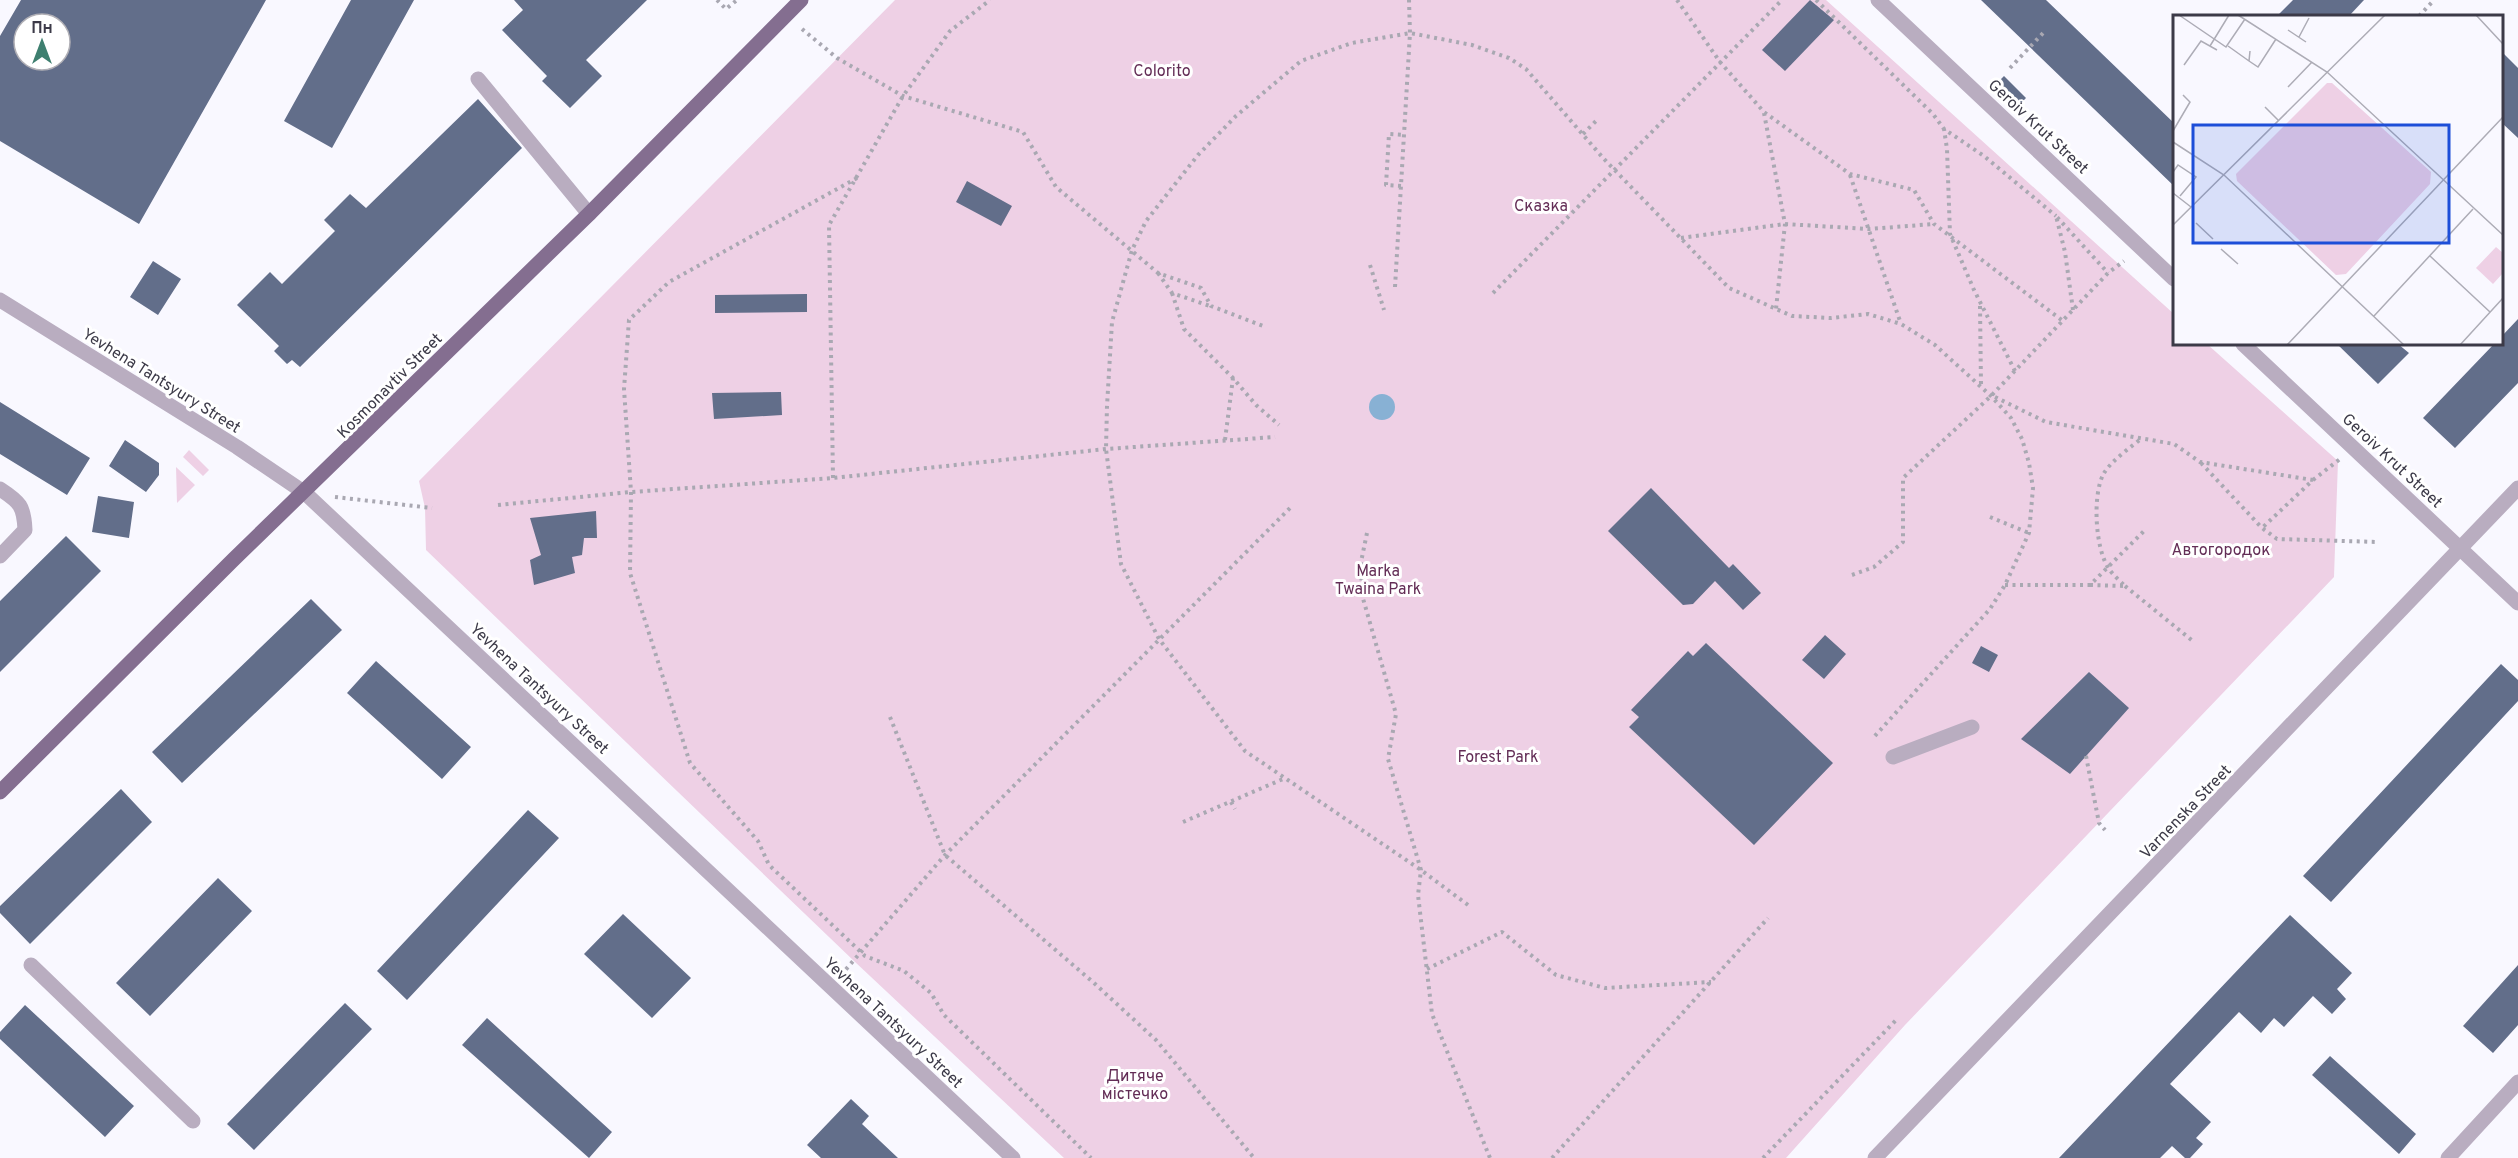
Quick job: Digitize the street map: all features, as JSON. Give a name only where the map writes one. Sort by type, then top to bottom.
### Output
[{"type":"main road","name":"Kosmonavtiv Street","points":[[0,792],[234,559],[305,493],[589,214],[801,0]]},
{"type":"street","name":"Geroiv Krut Street","points":[[1878,0],[2173,277]]},
{"type":"street","points":[[478,79],[589,214]]},
{"type":"street","name":"Yevhena Tantsyury Street","points":[[0,300],[237,447],[305,493],[1013,1158]]},
{"type":"street","name":"Geroiv Krut Street","points":[[2244,345],[2518,603]]},
{"type":"street","name":"Varnenska Street","points":[[1875,1158],[2518,488]]},
{"type":"street","points":[[0,489],[16,499],[24,512],[25,530],[0,556]]},
{"type":"street","points":[[1893,756],[1972,726]]},
{"type":"street","points":[[31,965],[193,1121]]},
{"type":"street","points":[[2448,1158],[2518,1082]]},
{"type":"path","points":[[717,0],[726,9],[736,0]]},
{"type":"path","points":[[833,478],[829,225],[903,96],[950,31],[990,0]]},
{"type":"path","points":[[1395,287],[1410,33],[1408,0]]},
{"type":"path","points":[[1677,0],[1720,62],[1764,112],[1850,174],[1914,190],[1934,224],[2063,321]]},
{"type":"path","points":[[1493,293],[1782,0]]},
{"type":"path","points":[[1816,0],[1933,114],[1944,129],[1984,156],[2056,216],[2108,273]]},
{"type":"path","points":[[2420,15],[2434,0]]},
{"type":"path","points":[[802,29],[837,58],[903,96],[1023,132],[1056,187],[1158,273],[1172,293],[1184,329],[1233,378],[1256,405],[1279,425]]},
{"type":"path","points":[[2010,68],[2044,32]]},
{"type":"path","points":[[1468,905],[1421,870],[1245,752],[1159,639],[1121,564],[1106,449],[1110,337],[1132,250],[1146,221],[1198,155],[1236,116],[1301,61],[1352,43],[1410,33],[1472,45],[1509,58],[1526,69],[1614,169],[1729,288],[1792,316],[1831,318],[1868,314],[1901,324],[1935,345],[1981,386],[2011,418],[2022,439],[2033,488],[2029,533],[2005,585],[1990,609],[1873,738]]},
{"type":"path","points":[[1764,112],[1785,224],[1776,309]]},
{"type":"path","points":[[1583,134],[1598,119]]},
{"type":"path","points":[[1944,129],[1947,149],[1950,234],[1980,302],[2015,371]]},
{"type":"path","points":[[1401,186],[1386,185],[1389,134],[1404,135]]},
{"type":"path","points":[[1850,174],[1901,324]]},
{"type":"path","points":[[857,178],[669,282],[629,320],[624,389],[631,492],[630,573],[690,763],[758,841],[769,865],[861,953],[904,971],[931,993],[944,1015],[1091,1158]]},
{"type":"path","points":[[2056,216],[2065,252],[2074,310]]},
{"type":"path","points":[[1680,238],[1785,224],[1869,229],[1934,224]]},
{"type":"path","points":[[1852,575],[1874,567],[1903,542],[1903,478],[1991,396],[2108,273],[2124,261]]},
{"type":"path","points":[[1370,265],[1384,310]]},
{"type":"path","points":[[1158,273],[1201,288],[1211,306]]},
{"type":"path","points":[[1172,293],[1263,326]]},
{"type":"path","points":[[1980,302],[1981,386]]},
{"type":"path","points":[[1225,440],[1233,378]]},
{"type":"path","points":[[1991,396],[2046,422],[2174,444],[2200,462],[2262,528],[2277,539],[2378,542]]},
{"type":"path","points":[[498,505],[631,492],[833,478],[1106,449],[1275,437]]},
{"type":"path","points":[[2143,438],[2113,462],[2103,474],[2098,499],[2097,534],[2108,568],[2125,586],[2194,642]]},
{"type":"path","points":[[2262,528],[2313,480],[2338,461]]},
{"type":"path","points":[[2200,462],[2313,480]]},
{"type":"path","points":[[305,493],[432,508]]},
{"type":"path","points":[[830,986],[945,855],[1293,505]]},
{"type":"path","points":[[1990,517],[2029,533]]},
{"type":"path","points":[[2090,585],[2145,530]]},
{"type":"path","points":[[1367,533],[1361,562],[1362,595],[1396,714],[1388,759],[1421,870],[1418,895],[1432,1014],[1490,1158]]},
{"type":"path","points":[[2005,585],[2125,586]]},
{"type":"path","points":[[890,717],[945,855],[1094,983],[1156,1040],[1254,1158]]},
{"type":"path","points":[[2086,756],[2099,823],[2105,830]]},
{"type":"path","points":[[1183,822],[1284,778]]},
{"type":"path","points":[[1231,802],[1235,809]]},
{"type":"path","points":[[1552,1158],[1768,918]]},
{"type":"path","points":[[1427,969],[1502,932],[1556,975],[1605,988],[1711,982]]},
{"type":"path","points":[[1763,1158],[1898,1018]]},
{"type":"green space","name":"Marka Twaina Park","points":[[895,0],[1826,0],[2173,313],[2173,345],[2208,345],[2338,461],[2334,577],[1905,1025],[1786,1158],[1064,1158],[854,961],[426,550],[425,508],[419,481]]},
{"type":"green space","points":[[189,450],[209,470],[203,476],[183,457]]},
{"type":"green space","points":[[176,467],[195,485],[177,503]]},
{"type":"water","points":[[1382,394],[1391,398],[1395,407],[1391,416],[1382,420],[1373,416],[1369,407],[1373,398]]},
{"type":"building","points":[[21,0],[266,0],[139,224],[0,141],[0,36],[12,15],[12,72],[72,72],[72,12],[14,12]]},
{"type":"building","points":[[351,0],[414,0],[332,148],[284,121]]},
{"type":"building","points":[[514,0],[647,0],[586,60],[602,76],[570,108],[542,81],[547,76],[502,30],[523,10]]},
{"type":"building","points":[[1810,0],[1834,20],[1785,71],[1762,50]]},
{"type":"building","points":[[1981,0],[2046,0],[2173,122],[2173,185]]},
{"type":"building","points":[[2293,0],[2364,0],[2350,15],[2278,15]]},
{"type":"building","points":[[2503,53],[2518,68],[2518,138],[2503,124]]},
{"type":"building","points":[[2004,76],[2026,98],[2014,110],[1992,88]]},
{"type":"building","points":[[478,99],[522,148],[300,367],[292,360],[287,364],[274,351],[279,346],[237,305],[270,272],[282,284],[335,231],[324,220],[350,194],[366,208]]},
{"type":"building","points":[[967,181],[1012,206],[1001,226],[956,202]]},
{"type":"building","points":[[153,261],[181,279],[158,315],[130,297]]},
{"type":"building","points":[[807,294],[807,312],[715,313],[715,295]]},
{"type":"building","points":[[2518,319],[2518,383],[2455,448],[2423,418],[2493,345],[2503,345],[2503,335]]},
{"type":"building","points":[[2338,345],[2399,345],[2409,353],[2378,384]]},
{"type":"building","points":[[781,392],[782,415],[714,419],[712,393]]},
{"type":"building","points":[[0,402],[90,458],[67,495],[0,454]]},
{"type":"building","points":[[125,440],[159,463],[159,475],[146,492],[109,466]]},
{"type":"building","points":[[1651,488],[1729,568],[1733,564],[1761,593],[1743,610],[1715,581],[1693,604],[1683,605],[1608,531]]},
{"type":"building","points":[[98,496],[134,502],[129,538],[92,532]]},
{"type":"building","points":[[596,511],[597,538],[584,538],[582,555],[572,557],[575,573],[534,585],[530,560],[541,555],[530,518]]},
{"type":"building","points":[[66,536],[101,571],[0,672],[0,601]]},
{"type":"building","points":[[311,599],[342,630],[182,783],[152,752]]},
{"type":"building","points":[[1825,635],[1846,654],[1824,679],[1802,660]]},
{"type":"building","points":[[1706,643],[1833,763],[1754,845],[1629,727],[1639,717],[1631,710],[1688,651],[1693,656]]},
{"type":"building","points":[[1981,646],[1998,655],[1989,672],[1972,663]]},
{"type":"building","points":[[376,661],[471,747],[442,779],[347,693]]},
{"type":"building","points":[[2501,664],[2518,680],[2518,701],[2331,902],[2303,876]]},
{"type":"building","points":[[2089,672],[2129,708],[2070,774],[2021,739]]},
{"type":"building","points":[[121,789],[152,822],[30,944],[0,913],[0,906]]},
{"type":"building","points":[[528,810],[559,838],[407,1000],[377,971]]},
{"type":"building","points":[[218,878],[252,911],[150,1016],[116,983]]},
{"type":"building","points":[[623,914],[691,978],[652,1018],[584,954]]},
{"type":"building","points":[[2290,915],[2352,973],[2337,989],[2346,999],[2332,1014],[2313,996],[2284,1027],[2274,1018],[2261,1033],[2239,1012],[2170,1084],[2211,1122],[2196,1138],[2203,1144],[2190,1158],[2185,1158],[2172,1146],[2160,1158],[2059,1158]]},
{"type":"building","points":[[2518,965],[2518,1025],[2493,1053],[2463,1026]]},
{"type":"building","points":[[345,1003],[372,1029],[254,1150],[227,1124]]},
{"type":"building","points":[[25,1005],[134,1106],[105,1137],[0,1039],[0,1032]]},
{"type":"building","points":[[487,1018],[612,1132],[589,1158],[462,1045]]},
{"type":"building","points":[[2330,1056],[2416,1134],[2399,1154],[2312,1075]]},
{"type":"building","points":[[851,1099],[869,1116],[862,1124],[898,1158],[821,1158],[807,1145]]},
{"type":"park label","name":"Colorito","points":[[1162,70]]},
{"type":"park label","name":"Сказка","points":[[1541,205]]},
{"type":"park label","name":"Автогородок","points":[[2221,549]]},
{"type":"park label","name":"Forest Park","points":[[1498,756]]},
{"type":"park label","name":"Дитяче містечко","points":[[1135,1084]]}]
